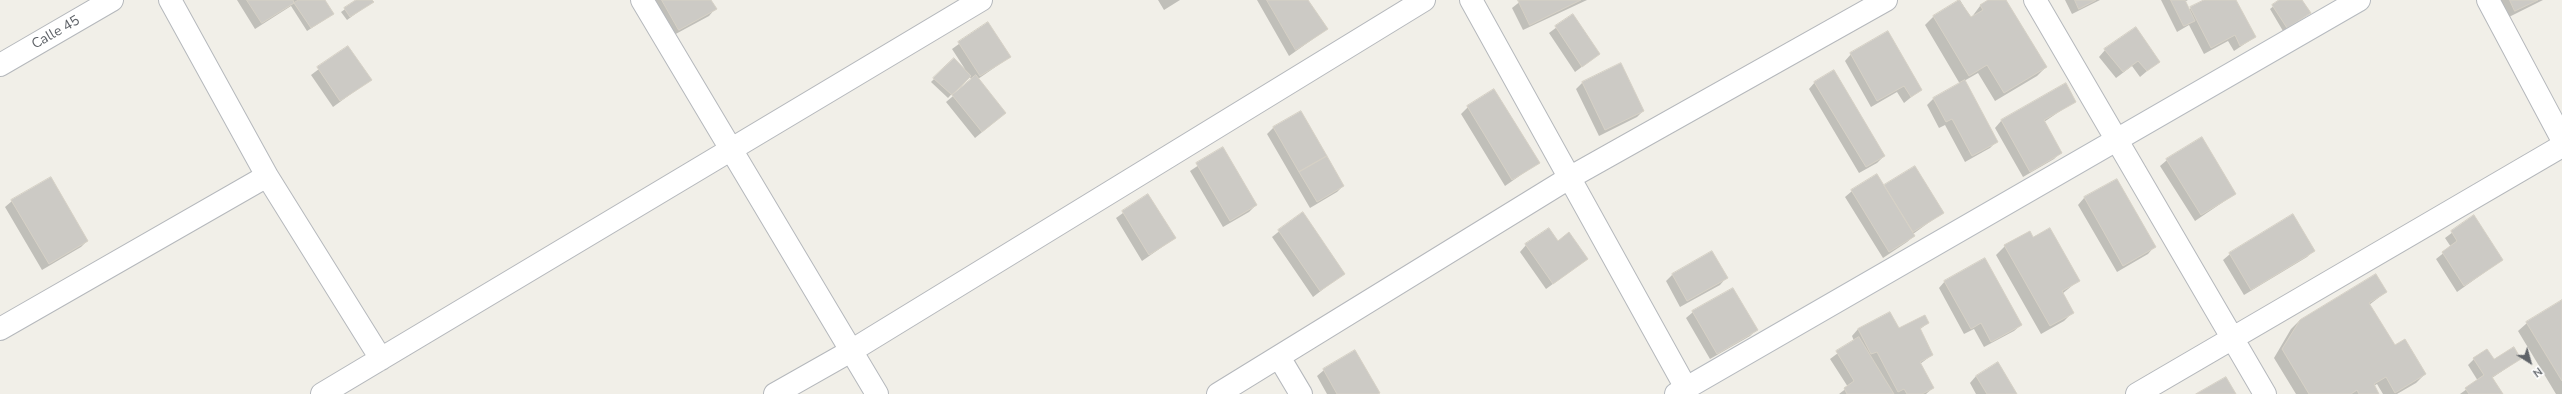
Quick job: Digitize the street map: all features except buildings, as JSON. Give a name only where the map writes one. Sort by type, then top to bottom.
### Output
[{"type":"street","name":"Calle 45","points":[[0,65],[112,0]]},
{"type":"street","points":[[170,0],[267,176],[381,359]]},
{"type":"street","points":[[642,0],[877,394]]},
{"type":"street","points":[[322,394],[981,0]]},
{"type":"street","points":[[775,394],[851,351],[1424,0]]},
{"type":"street","points":[[1471,0],[1569,178],[1681,391],[2118,141],[2359,0]]},
{"type":"street","points":[[1218,394],[1279,358],[1569,178],[1886,0]]},
{"type":"street","points":[[2035,0],[2265,394]]},
{"type":"street","points":[[2488,0],[2562,140]]},
{"type":"street","points":[[2137,394],[2562,146]]},
{"type":"street","points":[[0,329],[267,176]]},
{"type":"street","points":[[1279,358],[1301,394]]}]
